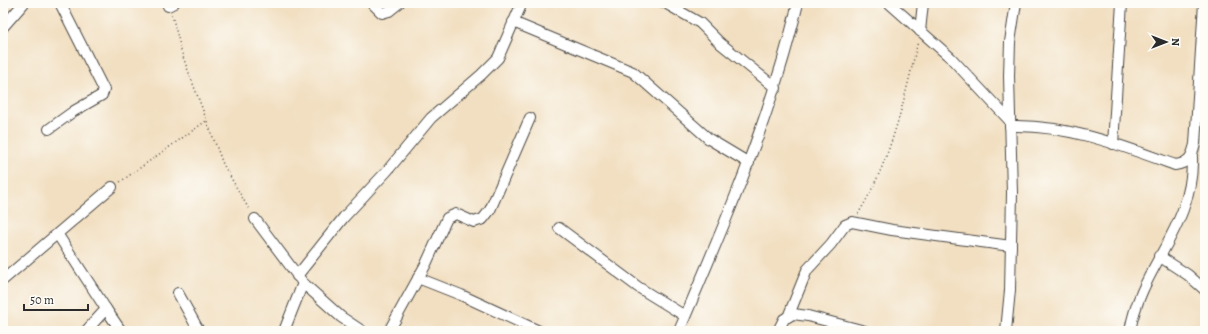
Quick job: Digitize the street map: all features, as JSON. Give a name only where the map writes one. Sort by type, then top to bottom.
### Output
[{"type":"street","points":[[3,27],[24,3]]},
{"type":"street","points":[[49,129],[74,111],[102,95],[104,90],[60,3]]},
{"type":"street","points":[[372,3],[382,13],[389,11],[399,3]]},
{"type":"street","points":[[284,331],[300,280],[344,217],[387,171],[431,118],[481,75],[498,58],[522,3]]},
{"type":"street","points":[[665,3],[700,22],[720,43],[776,88]]},
{"type":"street","points":[[889,3],[950,58],[1010,123],[1055,129],[1113,144],[1175,165],[1185,164],[1193,152]]},
{"type":"street","points":[[920,31],[923,3]]},
{"type":"street","points":[[1006,331],[1011,246],[1010,42],[1016,3]]},
{"type":"street","points":[[1113,144],[1122,3]]},
{"type":"street","points":[[1130,331],[1136,304],[1159,256],[1172,236],[1187,200],[1192,174],[1193,152],[1198,117],[1204,3]]},
{"type":"street","points":[[679,331],[722,233],[776,88],[795,4]]},
{"type":"street","points":[[513,22],[633,72],[709,139],[749,163]]},
{"type":"street","points":[[993,103],[1010,99]]},
{"type":"street","points":[[389,331],[418,278],[447,218],[456,214],[474,222],[483,219],[490,210],[530,118]]},
{"type":"street","points":[[1193,152],[1205,151]]},
{"type":"street","points":[[3,280],[58,235],[112,187]]},
{"type":"street","points":[[255,219],[300,280],[341,317],[362,331]]},
{"type":"street","points":[[788,317],[806,270],[831,244],[845,225],[852,222],[892,230],[1011,246]]},
{"type":"street","points":[[559,228],[638,286],[686,316]]},
{"type":"street","points":[[58,235],[121,331]]},
{"type":"street","points":[[1159,256],[1205,290]]},
{"type":"street","points":[[418,278],[461,295],[539,331]]},
{"type":"street","points":[[178,293],[199,331]]},
{"type":"street","points":[[86,331],[106,309]]},
{"type":"street","points":[[778,331],[784,319],[793,314],[808,316],[865,331]]},
{"type":"path","points":[[170,4],[183,57],[200,99],[206,121],[223,164],[255,219]]},
{"type":"path","points":[[852,222],[867,199],[899,121],[920,31]]},
{"type":"path","points":[[112,187],[206,121]]}]
